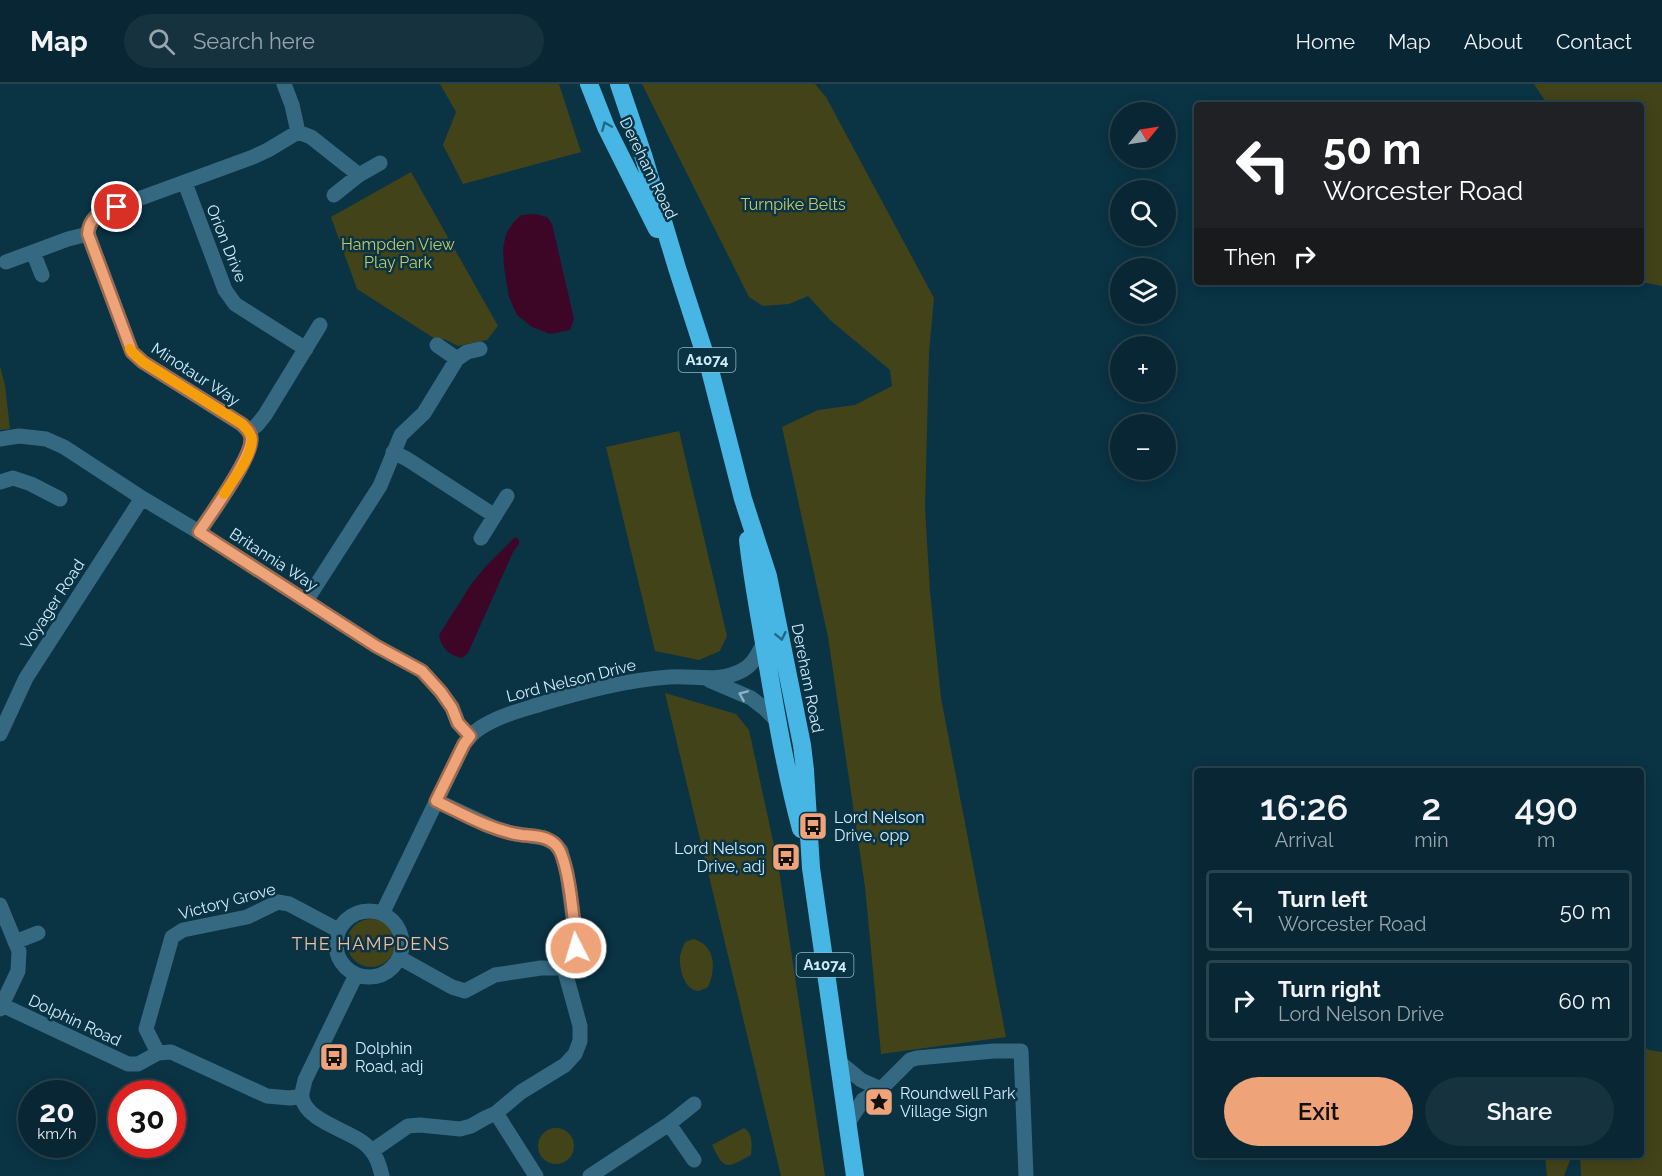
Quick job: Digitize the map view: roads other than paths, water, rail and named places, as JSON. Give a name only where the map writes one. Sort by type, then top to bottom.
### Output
[{"type":"highway","name":"Dereham Road","points":[[589,84],[606,127],[677,268]]},
{"type":"highway","name":"Dereham Road","points":[[619,84],[710,370],[743,499],[768,576],[805,770],[811,868],[855,1176]]},
{"type":"highway","name":"Dereham Road","points":[[743,499],[753,581],[777,721],[788,780],[811,868]]},
{"type":"street","points":[[284,84],[298,132]]},
{"type":"street","points":[[298,132],[311,137],[359,175]]},
{"type":"street","points":[[6,262],[88,234],[89,226],[95,216],[100,213],[253,157],[298,132]]},
{"type":"street","points":[[334,195],[359,175],[380,163]]},
{"type":"street","name":"Orion Drive","points":[[185,183],[225,290],[236,304],[306,349]]},
{"type":"street","name":"Minotaur Way","points":[[88,234],[132,352],[143,362],[242,424],[249,431]]},
{"type":"street","points":[[33,252],[42,275]]},
{"type":"street","points":[[199,532],[247,458],[252,439],[249,431],[265,416],[320,325]]},
{"type":"street","points":[[437,345],[457,359]]},
{"type":"street","points":[[306,601],[380,486],[401,435],[424,413],[457,359],[467,352],[480,349]]},
{"type":"street","name":"Britannia Way","points":[[0,439],[19,436],[46,439],[64,447],[376,646],[422,671],[441,692],[452,708],[458,723],[470,736]]},
{"type":"street","points":[[393,452],[495,516]]},
{"type":"street","points":[[0,482],[12,478],[31,484],[60,499]]},
{"type":"street","points":[[480,538],[507,496]]},
{"type":"street","name":"Voyager Road","points":[[0,734],[26,678],[142,498]]},
{"type":"street","name":"Lord Nelson Drive","points":[[382,912],[464,744],[470,736],[486,724],[508,714],[565,697],[625,683],[671,676],[704,678],[729,676],[744,670],[752,663],[764,643]]},
{"type":"street","name":"Lord Nelson Drive","points":[[704,678],[752,698],[777,721]]},
{"type":"street","points":[[372,1151],[408,1126],[460,1129],[496,1113],[521,1092],[565,1065],[575,1054],[580,1041],[580,1026],[564,968],[576,948],[567,873],[561,851],[555,843],[544,838],[495,828],[436,801]]},
{"type":"street","name":"Victory Grove","points":[[158,1053],[146,1029],[172,937],[183,930],[247,917],[278,902],[288,903],[338,930]]},
{"type":"street","name":"Dolphin Road","points":[[0,905],[19,951],[18,972],[1,1007],[128,1064],[138,1064],[158,1053]]},
{"type":"street","points":[[365,910],[382,912],[396,924],[403,940],[400,958],[389,971],[373,977],[356,975],[342,964],[335,947],[338,930],[349,916],[365,910]]},
{"type":"street","points":[[15,942],[38,933]]},
{"type":"street","points":[[400,958],[452,987],[465,991],[495,975],[541,968],[564,968]]},
{"type":"street","points":[[356,975],[305,1080],[301,1096],[313,1115],[360,1140],[372,1151],[382,1176]]},
{"type":"street","points":[[848,1123],[863,1100],[881,1089],[909,1060],[994,1051],[1021,1051],[1026,1176]]},
{"type":"street","points":[[158,1053],[171,1052],[182,1056],[267,1096],[290,1098],[301,1096]]},
{"type":"street","points":[[838,1061],[861,1080],[881,1089]]},
{"type":"street","points":[[590,1176],[669,1124],[694,1104]]},
{"type":"street","points":[[496,1113],[536,1176]]},
{"type":"street","points":[[669,1124],[694,1160]]},
{"type":"place","name":"Lord Nelson Drive, opp","points":[[813,826]]},
{"type":"place","name":"Lord Nelson Drive, adj","points":[[786,857]]},
{"type":"place","name":"Dolphin Road, adj","points":[[334,1057]]},
{"type":"place","name":"Roundwell Park Village Sign","points":[[879,1102]]},
{"type":"district","name":"THE HAMPDENS","points":[[371,944]]},
{"type":"park label","name":"Turnpike Belts","points":[[793,204]]},
{"type":"park label","name":"Hampden View Play Park","points":[[398,253]]}]
